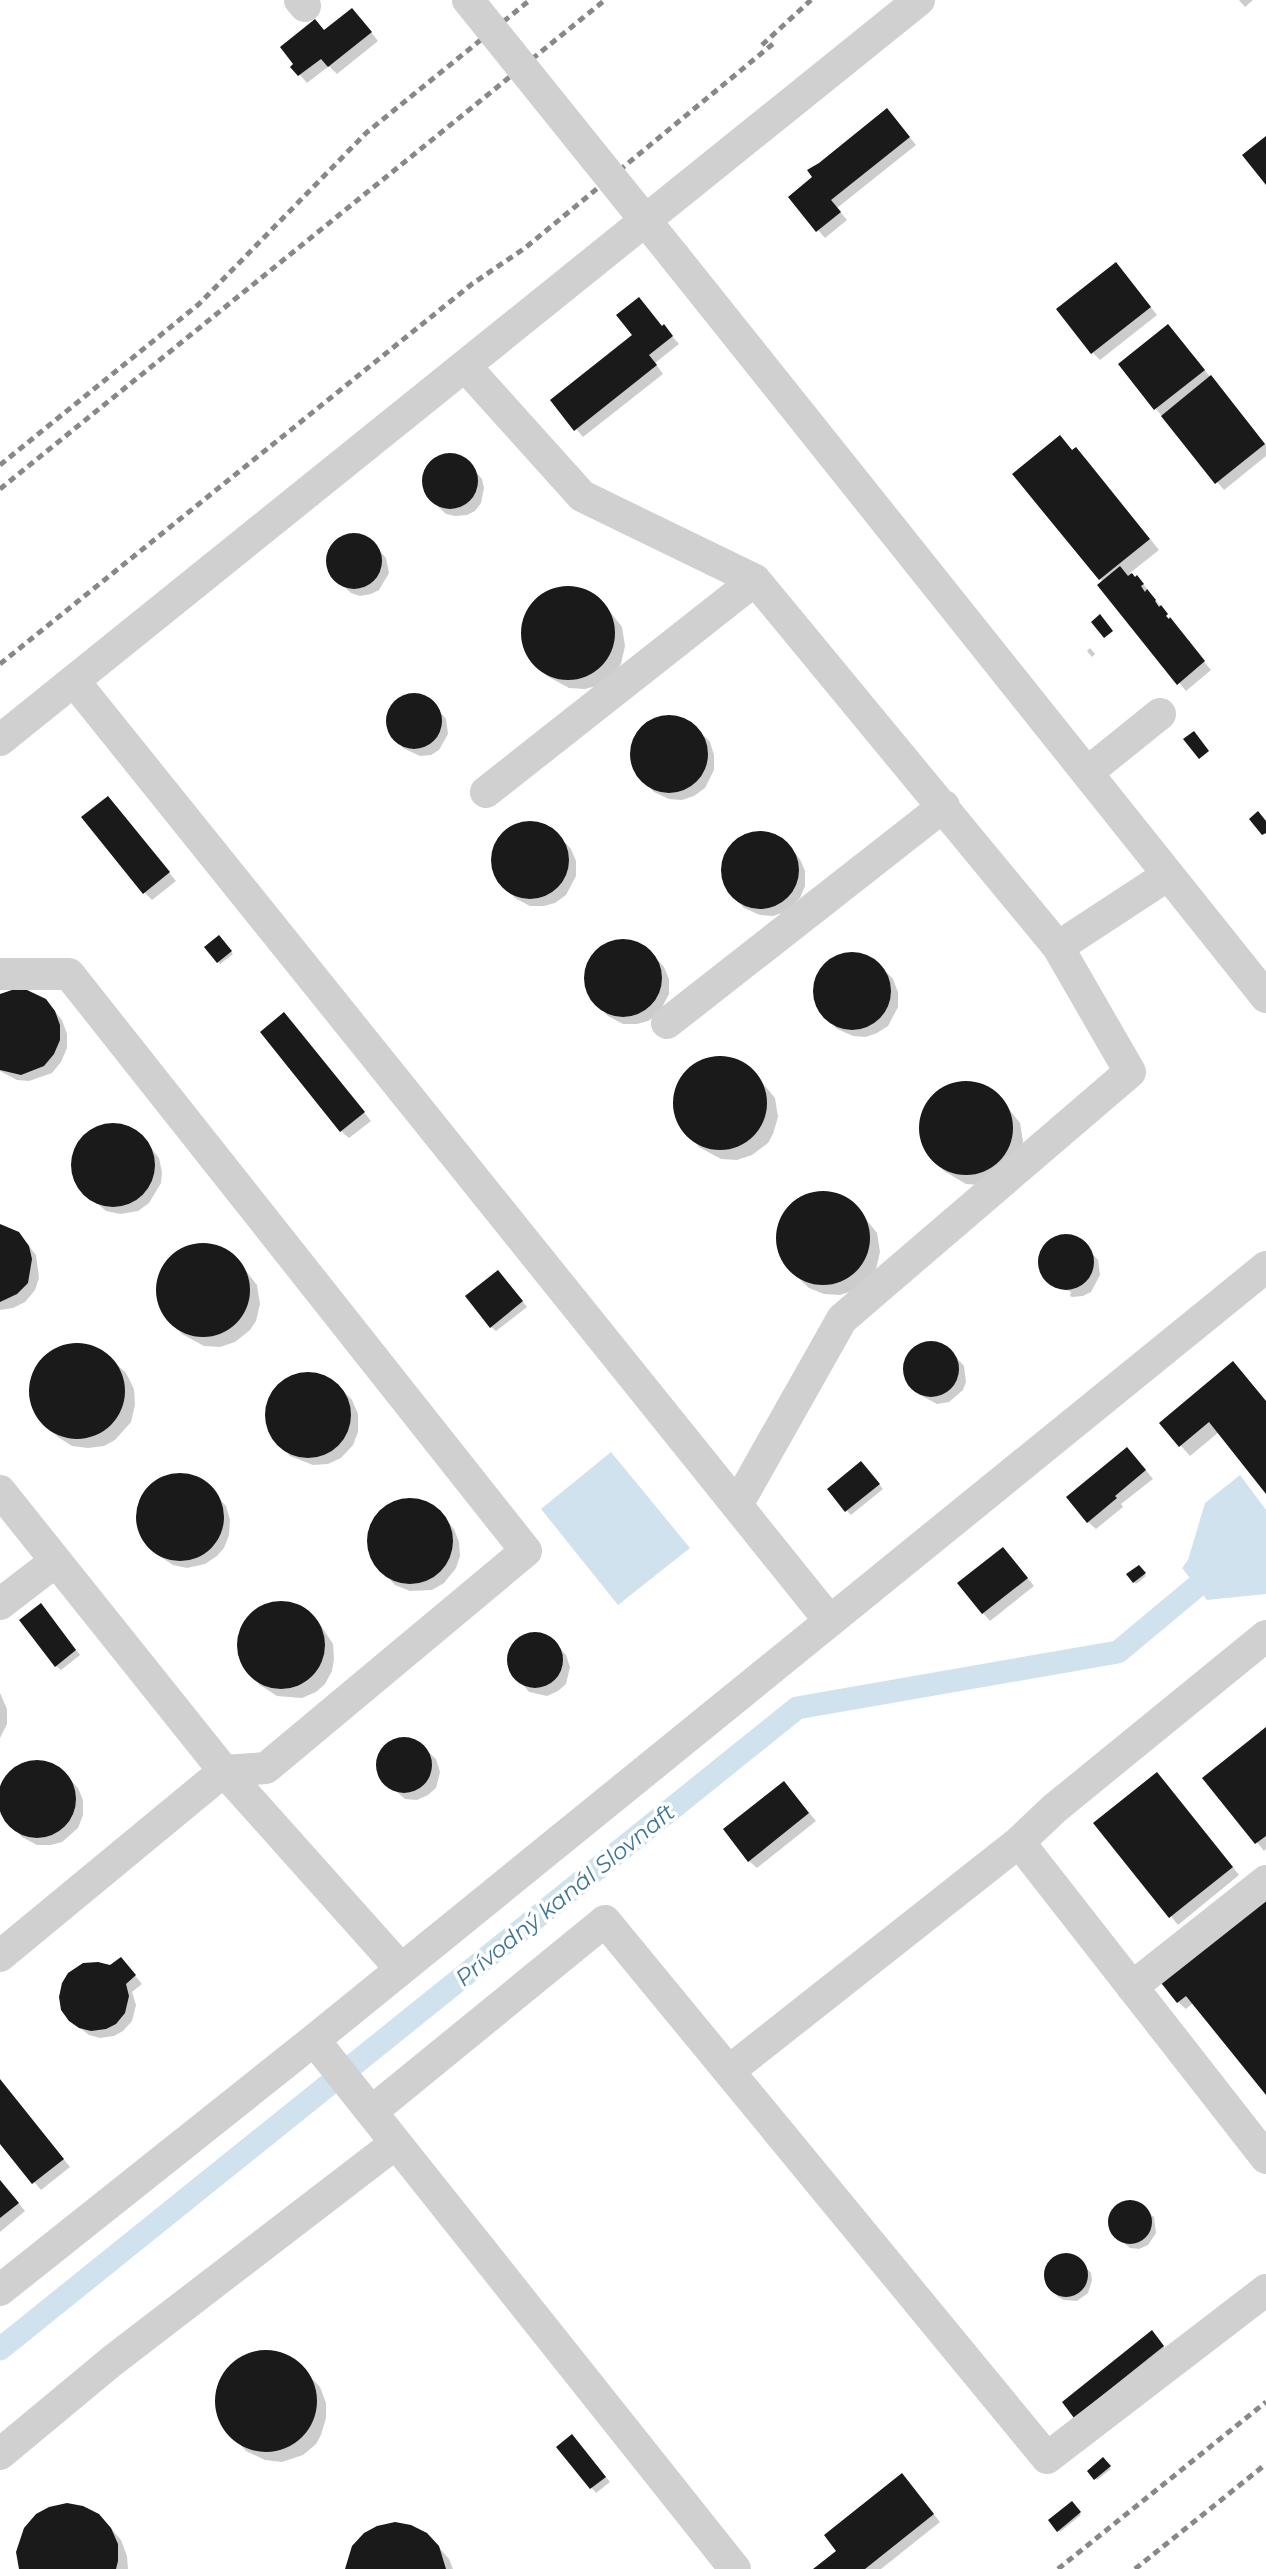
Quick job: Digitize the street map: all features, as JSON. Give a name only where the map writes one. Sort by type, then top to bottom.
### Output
[{"type":"lane","points":[[468,0],[1266,997]]},
{"type":"lane","points":[[0,740],[919,0]]},
{"type":"lane","points":[[465,366],[582,496],[755,580],[1058,947],[1130,1072],[842,1319],[737,1505]]},
{"type":"lane","points":[[486,792],[755,580]]},
{"type":"lane","points":[[74,681],[829,1620]]},
{"type":"lane","points":[[1088,772],[1160,714]]},
{"type":"lane","points":[[667,1023],[944,806]]},
{"type":"lane","points":[[1058,947],[1168,875]]},
{"type":"lane","points":[[0,974],[69,974],[526,1551],[266,1768],[224,1771],[0,1956]]},
{"type":"lane","points":[[0,2290],[314,2040],[1266,1268]]},
{"type":"lane","points":[[0,1491],[224,1771],[401,1969]]},
{"type":"lane","points":[[0,1604],[56,1561]]},
{"type":"lane","points":[[729,2071],[1019,1842],[1055,1808],[1266,1636]]},
{"type":"lane","points":[[1019,1842],[1266,2158]]},
{"type":"lane","points":[[1132,1987],[1266,1881]]},
{"type":"lane","points":[[371,2112],[605,1921],[1047,2458],[1266,2290]]},
{"type":"lane","points":[[314,2040],[735,2569]]},
{"type":"lane","points":[[0,2454],[113,2361],[396,2143]]},
{"type":"water","points":[[611,1452],[690,1548],[618,1605],[541,1509]]},
{"type":"water","points":[[1240,1475],[1266,1510],[1266,1594],[1207,1600],[1182,1568],[1188,1560],[1205,1503]]},
{"type":"building","points":[[352,8],[372,32],[328,67],[321,59],[298,76],[280,47],[315,19],[324,30]]},
{"type":"building","points":[[887,108],[910,137],[831,200],[841,212],[816,232],[788,197],[812,177],[807,170]]},
{"type":"building","points":[[1266,136],[1266,185],[1242,155]]},
{"type":"building","points":[[1116,262],[1151,307],[1091,354],[1056,309]]},
{"type":"building","points":[[639,297],[673,336],[649,355],[657,365],[574,431],[550,400],[632,335],[616,315]]},
{"type":"building","points":[[1168,324],[1205,370],[1154,410],[1118,364]]},
{"type":"building","points":[[1211,375],[1265,444],[1215,484],[1161,416]]},
{"type":"building","points":[[1060,435],[1072,450],[1076,447],[1150,539],[1099,580],[1012,474]]},
{"type":"building","points":[[450,453],[461,455],[470,461],[476,470],[476,492],[470,501],[461,507],[450,509],[439,507],[430,501],[424,492],[422,481],[424,470],[430,461],[439,455]]},
{"type":"building","points":[[354,533],[365,535],[374,541],[380,550],[380,572],[374,581],[365,587],[354,589],[343,587],[334,581],[328,572],[326,561],[328,550],[334,541],[343,535]]},
{"type":"building","points":[[1120,566],[1128,576],[1132,573],[1135,577],[1137,575],[1144,584],[1141,586],[1145,592],[1147,589],[1159,607],[1161,605],[1168,614],[1166,616],[1169,619],[1170,617],[1205,661],[1177,685],[1097,585]]},
{"type":"building","points":[[568,586],[586,589],[601,600],[612,615],[615,633],[612,651],[601,666],[586,677],[568,680],[550,677],[535,666],[524,651],[521,633],[524,615],[535,600],[550,589]]},
{"type":"building","points":[[1100,614],[1113,631],[1104,638],[1091,622]]},
{"type":"building","points":[[414,693],[425,695],[434,701],[440,710],[440,732],[434,741],[425,747],[414,749],[403,747],[394,741],[388,732],[386,721],[388,710],[394,701],[403,695]]},
{"type":"building","points":[[669,715],[684,718],[697,726],[705,739],[708,754],[705,769],[697,782],[684,790],[669,793],[654,790],[641,782],[633,769],[630,754],[633,739],[641,726],[654,718]]},
{"type":"building","points":[[1194,731],[1209,751],[1199,759],[1183,739]]},
{"type":"building","points":[[108,796],[170,872],[143,894],[81,817]]},
{"type":"building","points":[[1258,811],[1266,821],[1266,833],[1262,835],[1249,819]]},
{"type":"building","points":[[530,821],[545,824],[558,832],[566,845],[569,860],[566,875],[558,888],[545,896],[530,899],[515,896],[502,888],[494,875],[491,860],[494,845],[502,832],[515,824]]},
{"type":"building","points":[[760,831],[775,834],[788,842],[796,855],[799,870],[796,885],[788,898],[775,906],[760,909],[745,906],[732,898],[724,885],[721,870],[724,855],[732,842],[745,834]]},
{"type":"building","points":[[219,935],[232,951],[217,963],[204,947]]},
{"type":"building","points":[[623,939],[638,942],[651,950],[659,963],[662,978],[659,993],[651,1006],[638,1014],[623,1017],[608,1014],[595,1006],[587,993],[584,978],[587,963],[595,950],[608,942]]},
{"type":"building","points":[[852,952],[867,955],[880,963],[888,976],[891,991],[888,1006],[880,1019],[867,1027],[852,1030],[837,1027],[824,1019],[816,1006],[813,991],[816,976],[824,963],[837,955]]},
{"type":"building","points":[[12,990],[27,990],[46,999],[55,1011],[60,1025],[60,1040],[54,1054],[44,1066],[21,1075],[0,1070],[0,994]]},
{"type":"building","points":[[284,1012],[365,1112],[340,1132],[260,1032]]},
{"type":"building","points":[[720,1056],[738,1059],[753,1070],[764,1085],[767,1103],[764,1121],[753,1136],[738,1147],[720,1150],[702,1147],[687,1136],[676,1121],[673,1103],[676,1085],[687,1070],[702,1059]]},
{"type":"building","points":[[966,1081],[984,1084],[999,1095],[1010,1110],[1013,1128],[1010,1146],[999,1161],[984,1172],[966,1175],[948,1172],[933,1161],[922,1146],[919,1128],[922,1110],[933,1095],[948,1084]]},
{"type":"building","points":[[113,1123],[129,1126],[143,1135],[152,1149],[155,1165],[152,1181],[143,1195],[129,1204],[113,1207],[97,1204],[83,1195],[74,1181],[71,1165],[74,1149],[83,1135],[97,1126]]},
{"type":"building","points":[[823,1191],[841,1194],[856,1205],[867,1220],[870,1238],[867,1256],[856,1271],[841,1282],[823,1285],[805,1282],[790,1271],[779,1256],[776,1238],[779,1220],[790,1205],[805,1194]]},
{"type":"building","points":[[0,1224],[19,1232],[29,1246],[32,1259],[28,1283],[17,1294],[0,1302]]},
{"type":"building","points":[[1066,1234],[1077,1236],[1086,1242],[1092,1251],[1092,1273],[1086,1282],[1077,1288],[1066,1290],[1055,1288],[1046,1282],[1040,1273],[1038,1262],[1040,1251],[1046,1242],[1055,1236]]},
{"type":"building","points":[[203,1243],[221,1246],[236,1257],[247,1272],[250,1290],[247,1308],[236,1323],[221,1334],[203,1337],[185,1334],[170,1323],[159,1308],[156,1290],[159,1272],[170,1257],[185,1246]]},
{"type":"building","points":[[498,1270],[523,1301],[490,1328],[465,1296]]},
{"type":"building","points":[[931,1341],[942,1343],[951,1349],[957,1358],[957,1380],[951,1389],[942,1395],[931,1397],[920,1395],[911,1389],[905,1380],[903,1369],[905,1358],[911,1349],[920,1343]]},
{"type":"building","points":[[77,1343],[95,1347],[111,1357],[121,1373],[125,1391],[121,1409],[111,1425],[95,1435],[77,1439],[59,1435],[43,1425],[33,1409],[29,1391],[33,1373],[43,1357],[59,1347]]},
{"type":"building","points":[[1233,1361],[1266,1401],[1266,1494],[1209,1422],[1179,1447],[1159,1423]]},
{"type":"building","points":[[300,1372],[316,1372],[339,1384],[348,1398],[351,1415],[348,1432],[339,1446],[316,1458],[300,1458],[284,1451],[272,1439],[265,1423],[265,1407],[272,1391],[284,1379]]},
{"type":"building","points":[[1127,1447],[1146,1470],[1087,1523],[1066,1497]]},
{"type":"building","points":[[861,1461],[880,1484],[845,1512],[827,1489]]},
{"type":"building","points":[[180,1473],[197,1477],[211,1486],[220,1500],[224,1517],[220,1534],[211,1548],[197,1557],[180,1561],[163,1557],[149,1548],[140,1534],[136,1517],[140,1500],[149,1486],[163,1477]]},
{"type":"building","points":[[410,1498],[427,1501],[441,1510],[450,1524],[453,1541],[450,1558],[441,1572],[427,1581],[410,1584],[393,1581],[379,1572],[370,1558],[367,1541],[370,1524],[379,1510],[393,1501]]},
{"type":"building","points":[[1003,1547],[1028,1578],[982,1614],[957,1583]]},
{"type":"building","points":[[1139,1565],[1146,1573],[1133,1583],[1126,1574]]},
{"type":"building","points":[[281,1601],[306,1608],[318,1620],[325,1645],[318,1670],[306,1682],[281,1689],[256,1682],[244,1670],[237,1645],[244,1620],[256,1608]]},
{"type":"building","points":[[41,1603],[76,1650],[55,1667],[19,1620]]},
{"type":"building","points":[[530,1632],[540,1632],[555,1640],[561,1649],[561,1671],[555,1680],[540,1688],[530,1688],[512,1676],[507,1665],[507,1655],[519,1637]]},
{"type":"building","points":[[1266,1727],[1266,1836],[1255,1844],[1202,1778]]},
{"type":"building","points":[[399,1737],[409,1737],[424,1745],[430,1754],[430,1776],[424,1785],[409,1793],[399,1793],[381,1781],[376,1770],[376,1760],[388,1742]]},
{"type":"building","points":[[37,1760],[52,1763],[65,1771],[73,1784],[76,1799],[73,1814],[65,1827],[52,1835],[37,1838],[22,1835],[9,1827],[1,1814],[-2,1799],[1,1784],[9,1771],[22,1763]]},
{"type":"building","points":[[1157,1772],[1233,1867],[1169,1918],[1093,1823]]},
{"type":"building","points":[[784,1781],[809,1813],[748,1862],[723,1829]]},
{"type":"building","points":[[1266,1893],[1266,2095],[1186,1996],[1177,2003],[1158,1979]]},
{"type":"building","points":[[121,1957],[136,1975],[126,1984],[129,1996],[125,2013],[116,2024],[106,2029],[91,2031],[79,2028],[69,2021],[61,2010],[59,1997],[62,1983],[68,1973],[83,1963],[98,1962],[110,1965]]},
{"type":"building","points":[[0,2079],[64,2159],[32,2184],[0,2144]]},
{"type":"building","points":[[0,2180],[19,2203],[0,2218]]},
{"type":"building","points":[[1130,2200],[1146,2206],[1152,2222],[1146,2238],[1130,2244],[1114,2238],[1108,2222],[1114,2206]]},
{"type":"building","points":[[1066,2253],[1082,2259],[1088,2275],[1082,2291],[1066,2297],[1050,2291],[1044,2275],[1050,2259]]},
{"type":"building","points":[[1152,2330],[1164,2346],[1074,2418],[1062,2402]]},
{"type":"building","points":[[266,2350],[285,2354],[302,2365],[313,2382],[317,2401],[313,2420],[302,2437],[285,2448],[266,2452],[247,2448],[230,2437],[219,2420],[215,2401],[219,2382],[230,2365],[247,2354]]},
{"type":"building","points":[[572,2434],[606,2477],[590,2489],[556,2447]]},
{"type":"building","points":[[1103,2457],[1111,2466],[1094,2480],[1087,2471]]},
{"type":"building","points":[[902,2473],[934,2514],[865,2569],[813,2569],[836,2551],[824,2535]]},
{"type":"building","points":[[1072,2501],[1081,2512],[1057,2532],[1048,2520]]},
{"type":"building","points":[[67,2503],[83,2506],[99,2514],[111,2528],[118,2544],[116,2569],[19,2569],[16,2552],[24,2528],[36,2514],[49,2507]]},
{"type":"building","points":[[395,2522],[411,2525],[427,2533],[439,2546],[446,2569],[345,2569],[352,2546],[364,2533],[377,2526]]},
{"type":"waterway","name":"Prívodný kanál Slovnaft","points":[[0,2349],[797,1708],[1118,1652],[1196,1587]]},
{"type":"railway","points":[[0,465],[199,304],[366,133],[530,0]]},
{"type":"railway","points":[[0,489],[605,0]]},
{"type":"railway","points":[[762,45],[811,0]]},
{"type":"railway","points":[[0,664],[472,284],[525,248],[774,43]]},
{"type":"railway","points":[[1058,2569],[1266,2402]]},
{"type":"railway","points":[[1135,2569],[1266,2464]]}]
